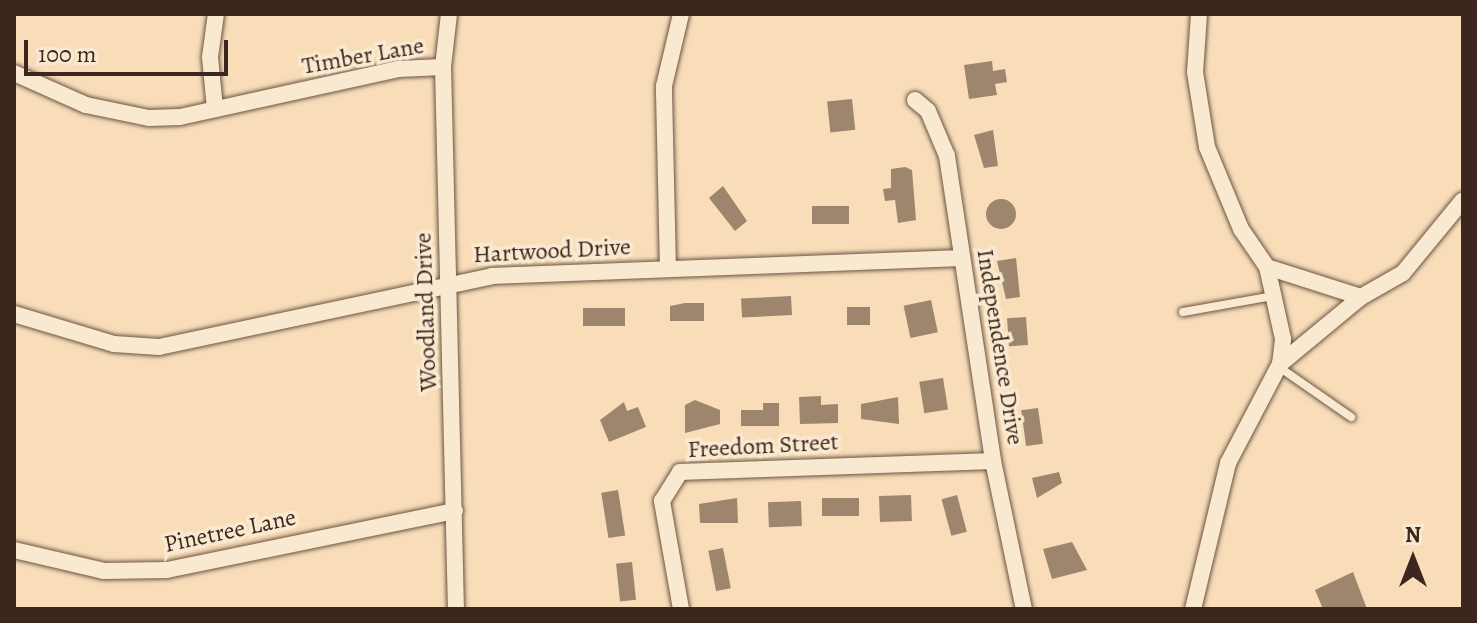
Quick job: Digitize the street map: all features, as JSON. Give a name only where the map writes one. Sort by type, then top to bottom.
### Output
[{"type":"street","points":[[215,109],[210,57],[216,14]]},
{"type":"street","name":"Woodland Drive","points":[[449,14],[443,67],[456,609]]},
{"type":"street","points":[[668,269],[664,86],[681,14]]},
{"type":"street","points":[[1193,609],[1228,463],[1279,365],[1283,339],[1267,267],[1241,229],[1207,147],[1195,72],[1199,14]]},
{"type":"street","name":"Timber Lane","points":[[14,73],[117,114],[180,117],[398,69],[443,67]]},
{"type":"street","name":"Independence Drive","points":[[915,100],[928,111],[947,156],[993,461],[1024,609]]},
{"type":"street","points":[[1279,365],[1361,297],[1403,273],[1463,200]]},
{"type":"street","name":"Hartwood Drive","points":[[14,314],[114,344],[159,347],[450,283],[668,269],[961,258]]},
{"type":"street","points":[[1267,267],[1361,297]]},
{"type":"street","name":"Freedom Street","points":[[681,609],[662,501],[680,472],[993,461]]},
{"type":"street","name":"Pinetree Lane","points":[[14,550],[104,571],[167,570],[455,511]]},
{"type":"lane","points":[[1183,312],[1273,296]]},
{"type":"lane","points":[[1279,365],[1351,417]]},
{"type":"building","points":[[992,61],[993,71],[1005,69],[1007,82],[995,84],[997,95],[969,99],[964,65]]},
{"type":"building","points":[[852,99],[855,130],[830,132],[827,102]]},
{"type":"building","points":[[993,130],[998,166],[984,168],[974,135]]},
{"type":"building","points":[[905,167],[912,170],[916,220],[898,223],[895,200],[885,201],[883,189],[891,188],[891,169]]},
{"type":"building","points":[[723,186],[747,221],[735,231],[709,198]]},
{"type":"building","points":[[1001,199],[1012,203],[1016,214],[1012,225],[1001,229],[990,225],[986,214],[990,203]]},
{"type":"building","points":[[812,206],[849,206],[849,224],[812,224]]},
{"type":"building","points":[[1016,258],[1020,297],[1006,299],[997,261]]},
{"type":"building","points":[[791,296],[792,315],[742,318],[741,299]]},
{"type":"building","points":[[931,300],[938,332],[910,338],[904,306]]},
{"type":"building","points":[[704,303],[704,321],[670,321],[670,306]]},
{"type":"building","points":[[847,307],[870,307],[870,325],[847,325]]},
{"type":"building","points":[[583,308],[625,308],[625,326],[583,326]]},
{"type":"building","points":[[1026,317],[1028,345],[1009,346],[1007,318]]},
{"type":"building","points":[[943,378],[948,410],[924,413],[919,382]]},
{"type":"building","points":[[821,396],[821,405],[838,404],[838,423],[800,424],[799,397]]},
{"type":"building","points":[[898,397],[899,424],[861,419],[861,404]]},
{"type":"building","points":[[695,400],[720,410],[720,424],[685,433],[685,405]]},
{"type":"building","points":[[624,402],[627,411],[638,407],[646,427],[609,442],[600,420]]},
{"type":"building","points":[[763,403],[779,403],[779,426],[741,426],[741,410],[763,410]]},
{"type":"building","points":[[1038,408],[1043,444],[1026,446],[1021,410]]},
{"type":"building","points":[[1059,472],[1062,483],[1037,498],[1032,478]]},
{"type":"building","points":[[618,490],[625,535],[608,538],[601,493]]},
{"type":"building","points":[[911,495],[912,521],[880,522],[879,496]]},
{"type":"building","points":[[957,495],[967,532],[951,536],[942,499]]},
{"type":"building","points":[[737,498],[738,523],[700,523],[699,504]]},
{"type":"building","points":[[822,498],[859,498],[859,516],[822,516]]},
{"type":"building","points":[[801,501],[802,526],[769,527],[768,502]]},
{"type":"building","points":[[1072,542],[1087,570],[1052,579],[1043,549]]},
{"type":"building","points":[[723,548],[731,588],[716,591],[708,551]]},
{"type":"building","points":[[632,562],[636,600],[620,601],[616,564]]},
{"type":"building","points":[[1353,572],[1367,609],[1323,609],[1315,590]]}]
